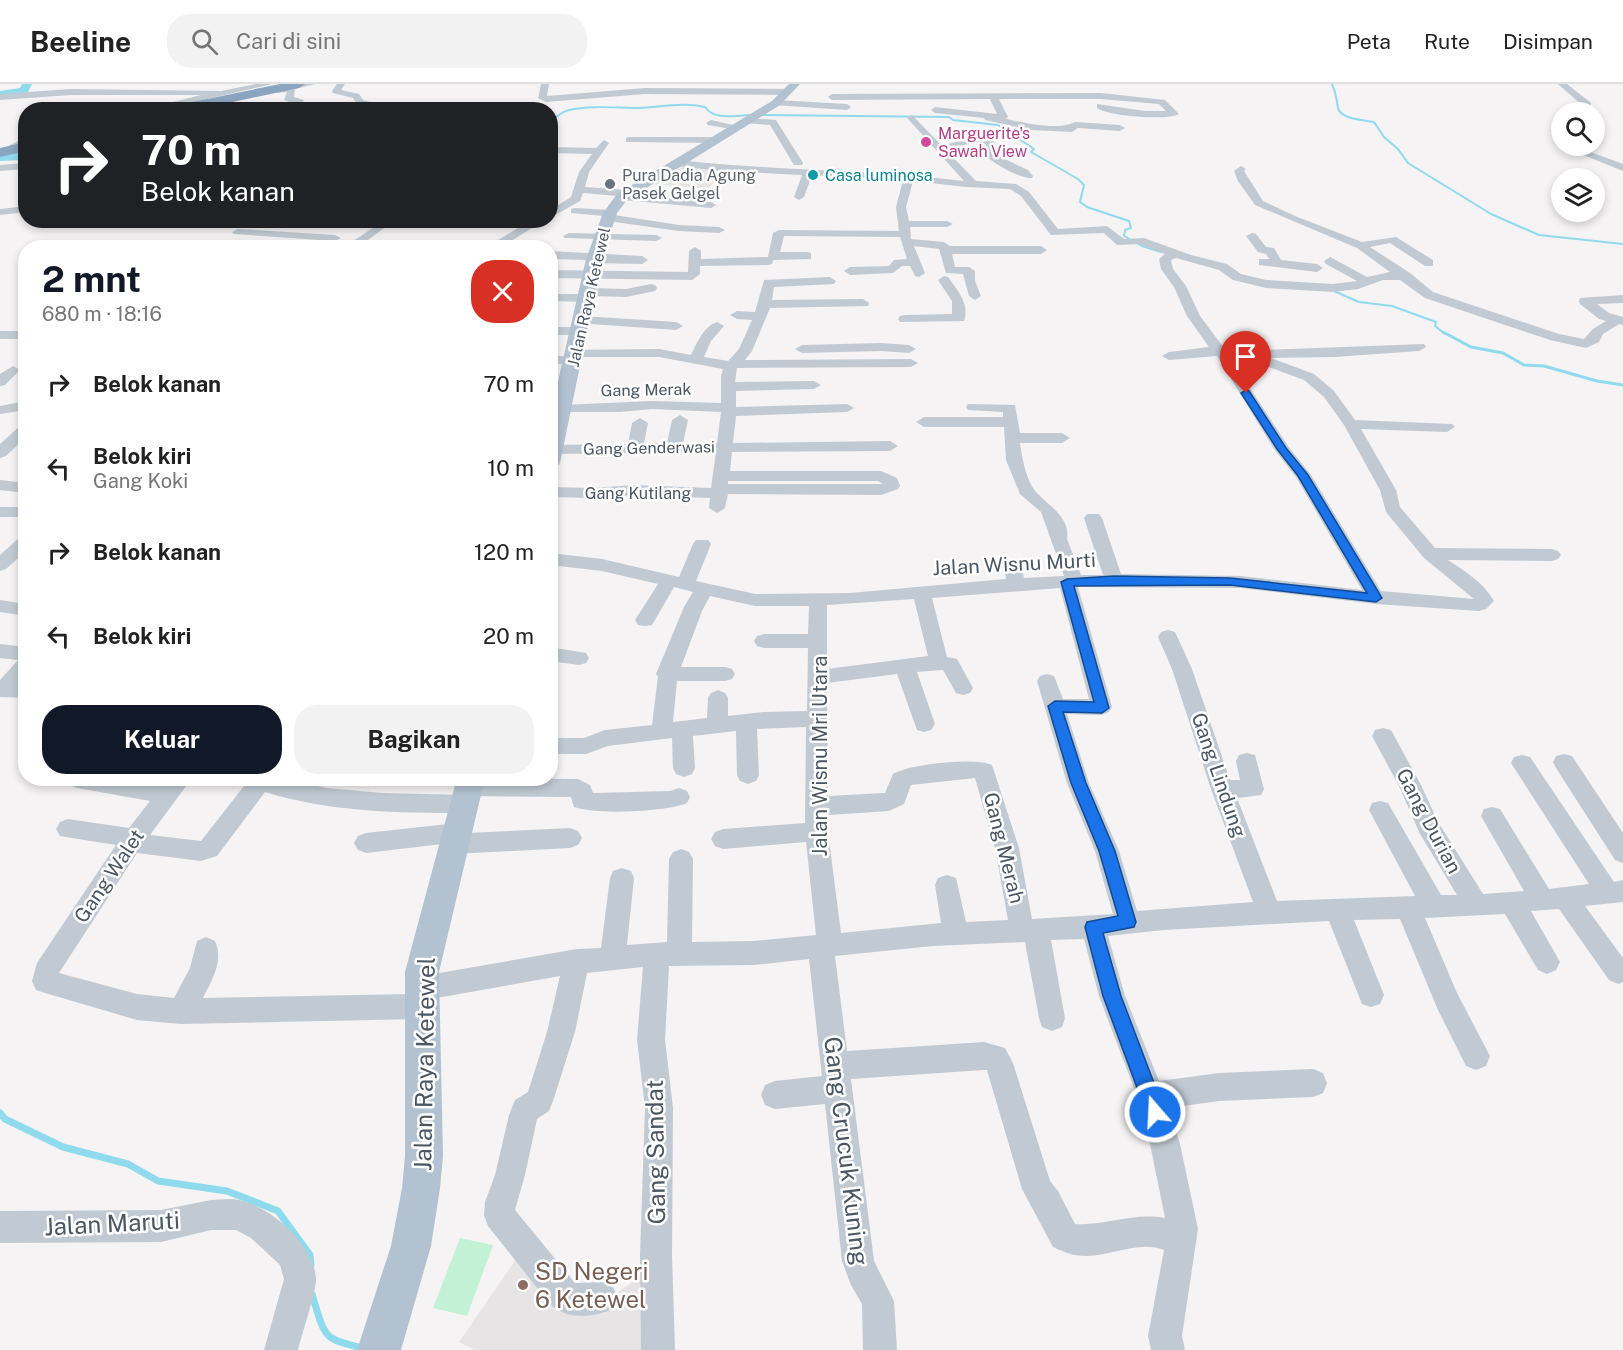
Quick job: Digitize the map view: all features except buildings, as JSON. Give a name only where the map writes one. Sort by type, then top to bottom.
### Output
[{"type":"highway","points":[[195,102],[288,85]]},
{"type":"highway","points":[[197,102],[288,85]]},
{"type":"main road","name":"Jalan Raya Ketewel","points":[[559,401],[573,357],[592,272],[625,195],[676,158],[693,155],[718,145],[749,119],[776,103],[791,88]]},
{"type":"main road","name":"Jalan Raya Ketewel","points":[[379,1350],[411,1246],[424,1156],[421,997],[427,945],[463,809]]},
{"type":"street","points":[[180,102],[268,84]]},
{"type":"street","points":[[215,102],[288,85],[311,84]]},
{"type":"street","points":[[545,84],[542,98],[546,99],[645,91],[791,88]]},
{"type":"street","points":[[1562,84],[1584,102]]},
{"type":"street","points":[[288,85],[292,91],[288,100],[300,100],[298,102]]},
{"type":"street","points":[[125,92],[134,86]]},
{"type":"street","points":[[1075,87],[1133,94]]},
{"type":"street","points":[[1075,87],[1091,96]]},
{"type":"street","points":[[0,97],[90,88],[125,92],[218,93]]},
{"type":"street","points":[[342,96],[356,96],[360,102]]},
{"type":"street","points":[[832,97],[1091,96],[1162,102],[1174,114],[1145,114],[1104,109],[1100,106]]},
{"type":"street","points":[[911,98],[915,112],[974,184]]},
{"type":"street","points":[[915,112],[958,111],[1003,117],[994,98]]},
{"type":"street","points":[[971,102],[976,113]]},
{"type":"street","points":[[776,103],[856,108]]},
{"type":"street","points":[[958,111],[1031,127],[1072,129],[1074,125],[1077,125],[1120,128]]},
{"type":"street","points":[[711,123],[749,119],[773,122],[798,163]]},
{"type":"street","points":[[953,144],[979,139],[990,142],[991,146],[987,148],[987,152],[996,162],[1028,176]]},
{"type":"street","points":[[629,140],[718,145]]},
{"type":"street","points":[[558,150],[601,147],[584,172],[574,201],[558,210]]},
{"type":"street","points":[[996,184],[1007,179],[1040,172],[1011,155]]},
{"type":"street","points":[[1592,156],[1623,168]]},
{"type":"street","points":[[676,158],[809,171],[996,184],[1019,189],[1055,232],[1105,229],[1118,241],[1132,240],[1172,254],[1218,265],[1245,279],[1333,288],[1358,285],[1382,276],[1406,276]]},
{"type":"street","points":[[558,159],[591,160]]},
{"type":"street","points":[[890,164],[905,176]]},
{"type":"street","points":[[0,168],[18,167]]},
{"type":"street","points":[[1241,170],[1239,171],[1243,181],[1258,203],[1361,246],[1406,276],[1420,290],[1442,301],[1580,344],[1589,344],[1598,332],[1621,318]]},
{"type":"street","points":[[799,197],[809,171]]},
{"type":"street","points":[[13,180],[18,175]]},
{"type":"street","points":[[850,270],[890,269],[896,268],[898,263],[917,267],[905,237],[901,202],[905,176]]},
{"type":"street","points":[[558,195],[578,193],[625,195],[711,205]]},
{"type":"street","points":[[659,212],[669,200]]},
{"type":"street","points":[[0,212],[18,210]]},
{"type":"street","points":[[575,217],[592,272]]},
{"type":"street","points":[[905,237],[947,224]]},
{"type":"street","points":[[243,228],[239,233],[335,238]]},
{"type":"street","points":[[360,240],[377,228]]},
{"type":"street","points":[[504,240],[526,228]]},
{"type":"street","points":[[558,288],[679,228],[719,230]]},
{"type":"street","points":[[807,256],[773,256],[779,233],[905,237],[939,244],[944,246],[950,270],[968,270],[975,296]]},
{"type":"street","points":[[569,236],[592,272]]},
{"type":"street","points":[[1252,236],[1262,250],[1270,251],[1287,263],[1293,273],[1289,285]]},
{"type":"street","points":[[1361,246],[1392,239],[1429,263]]},
{"type":"street","points":[[558,320],[592,272],[660,244]]},
{"type":"street","points":[[945,250],[1041,250]]},
{"type":"street","points":[[1172,254],[1164,260],[1180,286],[1194,316],[1282,449],[1303,475],[1376,598]]},
{"type":"street","points":[[558,274],[592,272],[692,276],[694,257],[768,261]]},
{"type":"street","points":[[558,258],[592,272],[626,292],[651,288]]},
{"type":"street","points":[[592,272],[642,260]]},
{"type":"street","points":[[1330,261],[1365,281]]},
{"type":"street","points":[[1263,262],[1317,268]]},
{"type":"street","points":[[567,264],[592,272],[676,326]]},
{"type":"street","points":[[905,319],[960,318],[958,301],[944,280],[969,279]]},
{"type":"street","points":[[720,492],[729,410],[728,376],[733,365],[745,351],[762,310],[768,283],[830,281]]},
{"type":"street","points":[[1621,318],[1600,313],[1586,301],[1623,299]]},
{"type":"street","points":[[736,315],[762,310],[863,303]]},
{"type":"street","points":[[696,358],[705,340],[717,326]]},
{"type":"street","points":[[0,335],[18,332]]},
{"type":"street","points":[[558,358],[659,353],[733,365],[910,356],[881,347],[745,351]]},
{"type":"street","points":[[1260,357],[1264,354],[1359,352],[1419,347]]},
{"type":"street","points":[[0,348],[18,348]]},
{"type":"street","points":[[1169,356],[1221,354],[1260,357],[1277,366],[1309,376],[1329,394],[1351,425],[1388,490],[1392,508],[1430,554],[1552,555]]},
{"type":"street","points":[[0,381],[13,370]]},
{"type":"street","points":[[728,387],[814,385]]},
{"type":"street","points":[[4,409],[18,397]]},
{"type":"street","name":"Gang Merak","points":[[559,401],[620,408],[652,405],[729,410],[847,408]]},
{"type":"street","points":[[974,407],[1009,422],[1062,438]]},
{"type":"street","points":[[674,447],[680,420]]},
{"type":"street","points":[[924,422],[1009,422]]},
{"type":"street","points":[[1009,422],[1014,460],[1028,494],[1048,510],[1071,582],[1102,708],[1055,706]]},
{"type":"street","points":[[635,448],[640,423]]},
{"type":"street","points":[[1351,425],[1447,427]]},
{"type":"street","points":[[0,453],[18,436]]},
{"type":"street","name":"Gang Genderwasi","points":[[558,454],[574,449],[890,446]]},
{"type":"street","points":[[881,476],[891,481],[892,486],[881,490],[720,492],[881,476]]},
{"type":"street","points":[[0,485],[18,487]]},
{"type":"street","name":"Gang Kutilang","points":[[558,492],[592,493],[634,490],[720,492]]},
{"type":"street","points":[[0,512],[18,513]]},
{"type":"street","points":[[1093,518],[1114,580]]},
{"type":"street","points":[[0,543],[18,543]]},
{"type":"street","points":[[645,620],[677,583],[702,544]]},
{"type":"street","points":[[0,565],[18,548]]},
{"type":"street","name":"Jalan Wisnu Murti","points":[[558,560],[602,565],[755,600],[818,600],[1016,584],[1114,580],[1241,582],[1376,598],[1471,605],[1483,603],[1485,598],[1475,588],[1446,569],[1430,554]]},
{"type":"street","points":[[1013,562],[1016,584]]},
{"type":"street","points":[[684,768],[672,730],[666,674],[694,605],[705,590]]},
{"type":"street","points":[[921,592],[939,662]]},
{"type":"street","name":"Jalan Wisnu Mri Utara","points":[[818,600],[816,832],[826,947]]},
{"type":"street","points":[[0,606],[18,609]]},
{"type":"street","name":"Gang Lindung","points":[[1168,637],[1182,669],[1222,789],[1269,913]]},
{"type":"street","points":[[764,641],[819,641]]},
{"type":"street","points":[[0,651],[18,653]]},
{"type":"street","points":[[558,655],[579,658]]},
{"type":"street","points":[[819,678],[939,662],[950,664],[963,688]]},
{"type":"street","points":[[905,667],[924,724]]},
{"type":"street","points":[[18,673],[3,690],[18,691]]},
{"type":"street","points":[[666,674],[725,674]]},
{"type":"street","points":[[1047,681],[1078,783],[1107,851],[1128,922]]},
{"type":"street","points":[[717,725],[718,698]]},
{"type":"street","points":[[558,746],[586,746],[605,738],[717,725],[816,719]]},
{"type":"street","points":[[746,723],[748,775]]},
{"type":"street","name":"Gang Durian","points":[[1383,736],[1410,785],[1428,827],[1477,905]]},
{"type":"street","points":[[1222,789],[1253,789],[1247,761]]},
{"type":"street","points":[[1564,762],[1623,853]]},
{"type":"street","points":[[1522,763],[1617,895]]},
{"type":"street","name":"Gang Merah","points":[[817,806],[888,802],[896,798],[901,780],[906,777],[980,769],[984,771],[1030,930]]},
{"type":"street","points":[[68,829],[199,851],[209,849],[249,786]]},
{"type":"street","points":[[274,786],[332,799],[463,809],[570,838]]},
{"type":"street","name":"Gang Walet","points":[[174,787],[133,840],[46,971],[44,978],[45,981],[137,1007],[181,1011]]},
{"type":"street","points":[[366,843],[463,809],[578,788],[582,791],[582,801],[588,802],[672,800],[680,797]]},
{"type":"street","points":[[1380,810],[1421,907],[1443,992],[1476,1056]]},
{"type":"street","points":[[1492,816],[1554,899],[1618,972]]},
{"type":"street","points":[[723,839],[816,832]]},
{"type":"street","name":"Gang Sandat","points":[[658,1350],[656,1255],[659,1108],[651,1040],[668,954],[681,859]]},
{"type":"street","points":[[613,958],[622,878]]},
{"type":"street","points":[[947,885],[956,934]]},
{"type":"street","points":[[181,1011],[421,997],[577,961],[613,958],[668,954],[754,953],[956,934],[1093,927],[1128,922],[1337,909],[1477,905],[1617,895]]},
{"type":"street","points":[[1512,903],[1547,962]]},
{"type":"street","points":[[1337,909],[1371,995]]},
{"type":"street","points":[[1093,927],[1112,996],[1150,1096],[1165,1144],[1179,1207],[1181,1244],[1165,1336],[1168,1350]]},
{"type":"street","points":[[1030,930],[1052,1018]]},
{"type":"street","name":"Gang Crucuk Kuning","points":[[826,947],[836,1078],[858,1261],[862,1274],[878,1301],[880,1350]]},
{"type":"street","points":[[181,1011],[205,964],[208,955],[206,949]]},
{"type":"street","points":[[577,961],[561,1032],[539,1101],[525,1110],[510,1175],[500,1202],[499,1215],[561,1293],[570,1300],[602,1298]]},
{"type":"street","points":[[776,1095],[836,1078],[984,1056],[995,1058],[999,1063],[1037,1189],[1047,1202],[1064,1236],[1075,1241],[1146,1231],[1165,1234],[1181,1244]]},
{"type":"street","points":[[1150,1096],[1219,1087],[1313,1083]]},
{"type":"street","name":"Jalan Maruti","points":[[0,1227],[161,1226],[211,1215],[238,1215],[262,1227],[293,1256],[300,1279],[281,1350]]},
{"type":"shaded area","points":[[685,165],[725,168],[708,189],[653,184]]},
{"type":"shaded area","name":"SD Negeri 6 Ketewel","points":[[521,1252],[600,1305],[653,1267],[654,1350],[475,1350],[459,1342]]},
{"type":"green space","points":[[460,1238],[493,1245],[467,1316],[433,1308]]},
{"type":"waterway","points":[[0,94],[24,90],[27,84]]},
{"type":"waterway","points":[[1332,84],[1338,108],[1343,115],[1374,122],[1384,137],[1398,149],[1408,163],[1491,214],[1539,235],[1623,244]]},
{"type":"waterway","points":[[558,116],[578,108],[639,108],[672,105],[705,107],[720,116],[751,115]]},
{"type":"waterway","points":[[759,115],[949,117],[953,120],[998,125],[1034,149],[1031,152],[1078,179],[1084,185],[1080,202],[1087,207],[1129,221],[1131,228],[1125,230],[1124,236],[1142,246],[1161,252]]},
{"type":"waterway","points":[[0,157],[18,156]]},
{"type":"waterway","points":[[1334,291],[1359,302],[1392,306],[1436,322],[1435,326],[1445,334]]},
{"type":"waterway","points":[[1443,332],[1471,347],[1503,353],[1524,365],[1544,366],[1597,381],[1623,385]]},
{"type":"waterway","points":[[0,1113],[5,1119],[63,1147],[128,1164],[158,1181],[227,1191],[278,1211],[310,1255],[311,1265]]},
{"type":"waterway","points":[[312,1294],[320,1321],[329,1336],[343,1343],[370,1350]]},
{"type":"place","name":"Marguerite's Sawah View","points":[[926,142]]},
{"type":"place","name":"Casa luminosa","points":[[813,175]]},
{"type":"place","name":"Pura Dadia Agung Pasek Gelgel","points":[[610,184]]},
{"type":"place","name":"SD Negeri 6 Ketewel","points":[[523,1285]]},
{"type":"route","points":[[1155,1112],[1112,996],[1093,927],[1128,922],[1107,851],[1078,783],[1055,706],[1102,708],[1067,582],[1114,580],[1253,583],[1376,598],[1303,475],[1282,449],[1246,393]]}]
